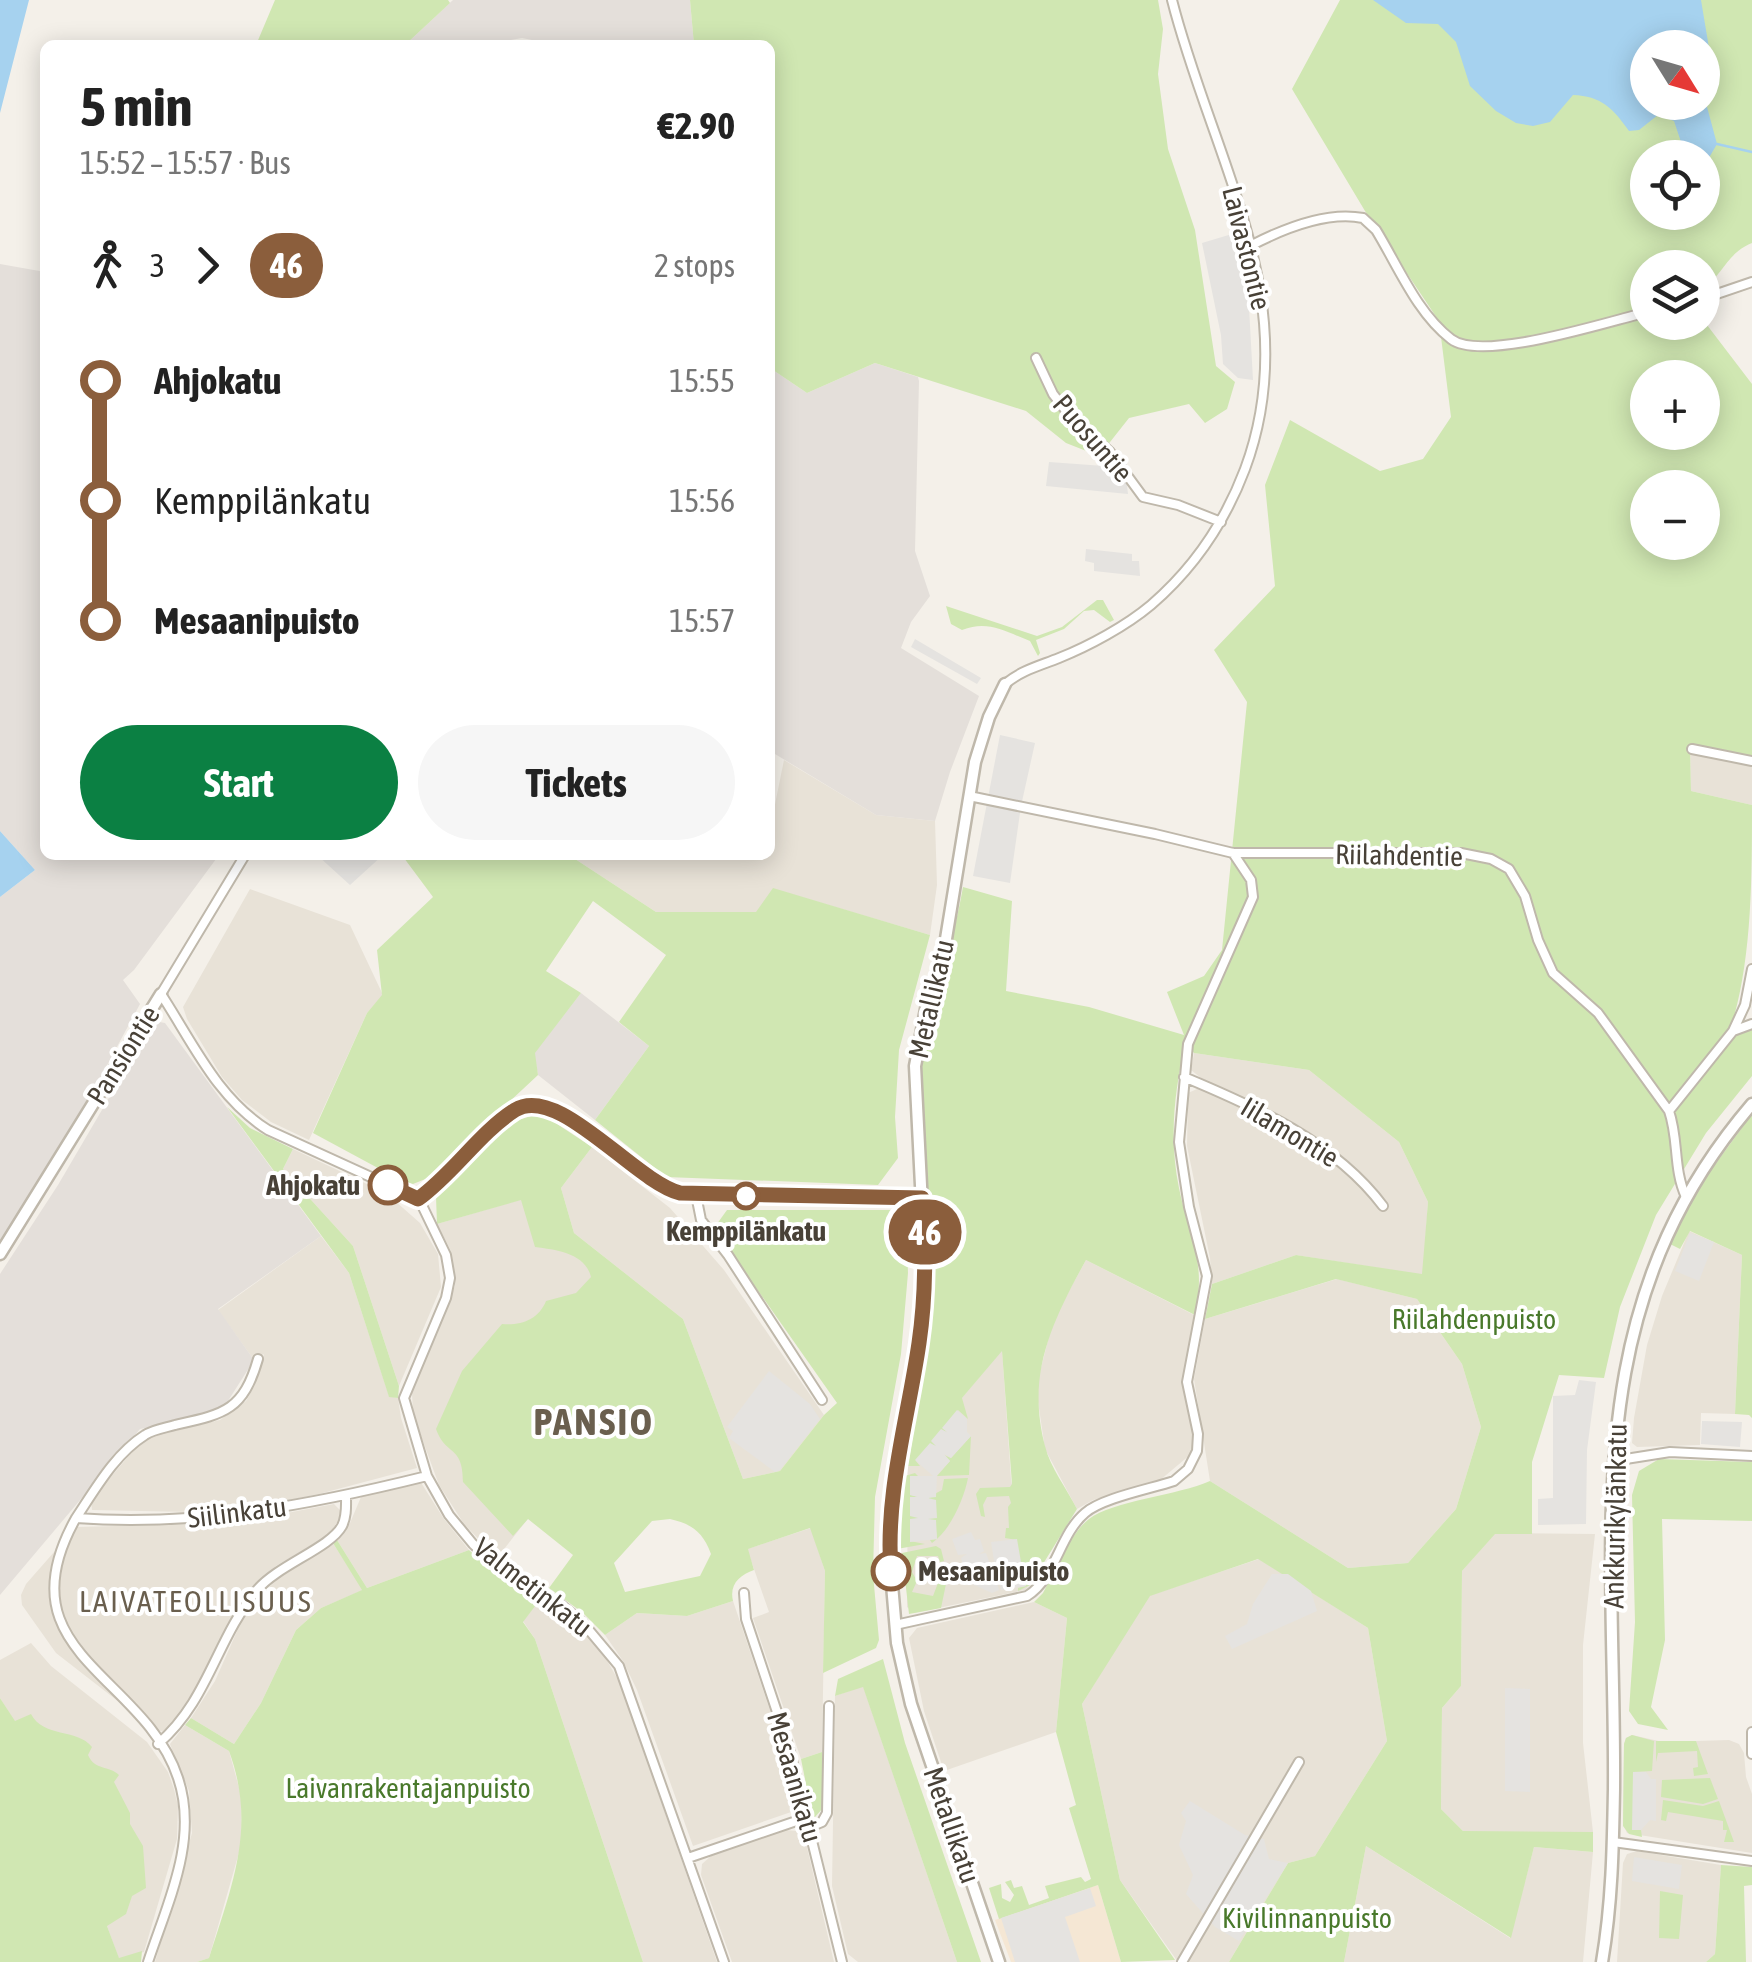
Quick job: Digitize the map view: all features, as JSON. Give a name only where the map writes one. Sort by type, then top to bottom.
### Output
[{"type":"street","name":"Laivastontie","points":[[1006,684],[1020,672],[1074,652],[1148,608],[1194,561],[1220,522],[1252,448],[1265,388],[1266,327],[1252,245],[1172,0]]},
{"type":"street","points":[[1252,245],[1337,216],[1363,218],[1376,230],[1436,324],[1454,342],[1473,347],[1553,336],[1630,317]]},
{"type":"street","points":[[1720,293],[1752,282]]},
{"type":"street","name":"Puosuntie","points":[[1036,358],[1061,405],[1110,452],[1143,497],[1194,510],[1220,522]]},
{"type":"street","name":"Metallikatu","points":[[999,1962],[913,1709],[895,1625],[890,1528],[896,1467],[923,1313],[925,1265],[914,1066],[928,999],[944,952],[969,796],[989,716],[1006,684]]},
{"type":"street","points":[[1692,749],[1752,761]]},
{"type":"street","name":"Riilahdentie","points":[[969,796],[1233,853],[1460,853],[1510,868],[1525,896],[1538,940],[1553,972],[1598,1013],[1670,1111],[1676,1130],[1677,1172],[1686,1197]]},
{"type":"street","points":[[895,1625],[1018,1599],[1033,1592],[1085,1513],[1182,1476],[1194,1458],[1198,1434],[1187,1382],[1206,1276],[1179,1142],[1188,1044],[1254,897],[1251,880],[1233,853]]},
{"type":"street","name":"Pansiontie","points":[[0,1254],[242,860]]},
{"type":"street","points":[[1670,1111],[1733,1031],[1746,1005],[1752,969]]},
{"type":"street","points":[[161,994],[208,1071],[251,1119],[418,1199],[511,1113],[534,1103],[556,1110],[667,1190],[696,1194],[922,1198]]},
{"type":"street","points":[[1733,1031],[1752,1024]]},
{"type":"street","name":"Iilamontie","points":[[1184,1077],[1296,1131],[1354,1173],[1383,1206]]},
{"type":"street","name":"Ankkurikylänkatu","points":[[1602,1962],[1613,1842],[1612,1461],[1620,1390],[1638,1306],[1662,1244],[1686,1197],[1726,1135],[1752,1104]]},
{"type":"street","points":[[696,1194],[702,1220],[822,1400]]},
{"type":"street","name":"Valmetinkatu","points":[[418,1199],[446,1255],[450,1278],[446,1298],[404,1398],[427,1476],[449,1515],[478,1549],[560,1604],[592,1630],[612,1654],[629,1688],[724,1962]]},
{"type":"street","points":[[64,1528],[76,1518],[114,1464],[145,1435],[218,1416],[239,1402],[258,1359]]},
{"type":"street","points":[[1612,1461],[1670,1452],[1752,1456]]},
{"type":"street","name":"Siilinkatu","points":[[76,1518],[206,1518],[263,1512],[427,1476]]},
{"type":"street","points":[[158,1744],[200,1696],[240,1614],[258,1590],[279,1570],[340,1529],[346,1516],[346,1496]]},
{"type":"street","name":"Mesaanikatu","points":[[744,1593],[746,1619],[789,1748],[842,1962]]},
{"type":"street","points":[[810,1827],[822,1822],[827,1812],[829,1706]]},
{"type":"street","points":[[120,1710],[158,1744],[178,1776],[186,1810],[178,1868],[148,1962]]},
{"type":"street","points":[[1752,1732],[1752,1754]]},
{"type":"street","points":[[1182,1962],[1299,1762]]},
{"type":"street","points":[[688,1858],[808,1816]]},
{"type":"street","points":[[1613,1842],[1752,1861]]},
{"type":"shaded area","points":[[453,0],[690,0],[694,40],[522,38],[410,40]]},
{"type":"shaded area","points":[[1232,234],[1248,289],[1253,380],[1238,378],[1223,364],[1202,243]]},
{"type":"shaded area","points":[[0,264],[40,271],[40,860],[215,860],[123,980],[140,1004],[98,1082],[0,1243],[0,897],[35,870],[0,831]]},
{"type":"shaded area","points":[[875,363],[918,377],[915,551],[930,596],[911,622],[901,648],[979,696],[935,821],[876,815],[775,754],[775,371],[807,393]]},
{"type":"shaded area","points":[[1049,462],[1118,467],[1118,476],[1126,477],[1128,494],[1046,486]]},
{"type":"shaded area","points":[[1086,549],[1132,554],[1132,561],[1139,561],[1140,576],[1094,571],[1094,563],[1085,561]]},
{"type":"shaded area","points":[[915,639],[981,678],[977,684],[911,647]]},
{"type":"shaded area","points":[[1000,735],[1035,743],[1010,883],[973,876]]},
{"type":"shaded area","points":[[1690,743],[1752,757],[1752,805],[1691,791]]},
{"type":"shaded area","points":[[784,760],[876,815],[935,821],[937,885],[930,935],[774,889],[757,912],[656,912],[577,860],[775,860],[775,804]]},
{"type":"shaded area","points":[[322,860],[378,860],[350,885]]},
{"type":"shaded area","points":[[250,889],[350,925],[383,995],[367,1013],[309,1140],[271,1122],[242,1100],[222,1077],[183,1007]]},
{"type":"shaded area","points":[[581,993],[649,1046],[595,1120],[538,1075],[534,1053]]},
{"type":"shaded area","points":[[154,1021],[165,1023],[321,1236],[218,1309],[254,1360],[221,1412],[140,1429],[0,1595],[0,1274],[58,1185]]},
{"type":"shaded area","points":[[1194,1053],[1309,1070],[1399,1142],[1428,1202],[1423,1275],[1296,1255],[1212,1284],[1187,1146],[1188,1093],[1197,1089],[1201,1078],[1191,1070]]},
{"type":"shaded area","points":[[592,1147],[670,1208],[724,1270],[824,1415],[780,1471],[743,1479],[683,1319],[574,1233],[561,1188]]},
{"type":"shaded area","points":[[293,1149],[386,1193],[420,1223],[438,1254],[441,1287],[399,1386],[353,1246],[283,1169]]},
{"type":"shaded area","points":[[550,1191],[564,1240],[603,1271],[502,1408],[505,1487],[530,1516],[497,1558],[464,1524],[439,1485],[413,1414],[412,1393],[455,1286],[451,1251],[437,1224]]},
{"type":"shaded area","points":[[1689,1231],[1742,1255],[1735,1414],[1701,1413],[1700,1445],[1637,1447],[1632,1443],[1634,1418],[1647,1345]]},
{"type":"shaded area","points":[[1690,1233],[1714,1242],[1699,1281],[1675,1271]]},
{"type":"shaded area","points":[[321,1236],[349,1273],[389,1396],[398,1398],[417,1468],[255,1507],[190,1512],[92,1510],[91,1500],[145,1437],[220,1420],[246,1401],[264,1354],[254,1360],[218,1310]]},
{"type":"shaded area","points":[[1086,1260],[1198,1317],[1186,1380],[1197,1449],[1159,1481],[1093,1500],[1077,1509],[1045,1449],[1036,1388],[1053,1320]]},
{"type":"shaded area","points":[[1337,1279],[1417,1299],[1462,1364],[1481,1427],[1456,1509],[1408,1563],[1348,1568],[1210,1481],[1194,1379],[1205,1319]]},
{"type":"shaded area","points":[[1002,1350],[1011,1479],[1030,1585],[1025,1590],[914,1613],[907,1607],[908,1462]]},
{"type":"shaded area","points":[[769,1371],[810,1404],[820,1419],[775,1472],[729,1438],[733,1431],[727,1427]]},
{"type":"shaded area","points":[[1579,1380],[1596,1382],[1587,1450],[1586,1524],[1538,1525],[1538,1499],[1553,1498],[1553,1396],[1575,1395]]},
{"type":"shaded area","points":[[957,1410],[967,1419],[971,1436],[951,1458],[944,1454],[950,1461],[937,1475],[936,1497],[928,1498],[936,1500],[937,1518],[928,1519],[936,1520],[937,1539],[910,1542],[910,1519],[918,1518],[910,1516],[910,1497],[918,1497],[910,1495],[910,1476],[933,1476],[915,1460],[930,1443],[936,1446],[931,1441],[941,1429],[948,1433],[942,1428]]},
{"type":"shaded area","points":[[1702,1421],[1742,1422],[1740,1447],[1701,1444]]},
{"type":"shaded area","points":[[420,1481],[469,1550],[367,1588],[337,1540],[350,1523],[361,1497]]},
{"type":"shaded area","points":[[334,1504],[343,1513],[330,1534],[276,1566],[247,1596],[201,1687],[165,1732],[155,1730],[56,1653],[22,1605],[26,1584],[76,1527],[234,1523]]},
{"type":"shaded area","points":[[811,1528],[825,1571],[822,1752],[801,1759],[753,1618],[769,1612],[747,1549]]},
{"type":"shaded area","points":[[971,1532],[975,1540],[980,1539],[984,1551],[979,1554],[986,1553],[992,1570],[987,1573],[994,1572],[999,1590],[992,1593],[970,1583],[968,1578],[973,1574],[967,1576],[961,1558],[967,1554],[958,1555],[952,1539]]},
{"type":"shaded area","points":[[1495,1533],[1595,1534],[1583,1645],[1583,1743],[1593,1832],[1464,1832],[1441,1809],[1442,1708],[1461,1686],[1462,1571]]},
{"type":"shaded area","points":[[1017,1539],[1021,1562],[1016,1565],[1023,1564],[1026,1586],[1001,1590],[997,1569],[1002,1566],[995,1567],[991,1542]]},
{"type":"shaded area","points":[[333,1543],[363,1590],[321,1608],[296,1630],[261,1703],[234,1744],[191,1718],[215,1681],[242,1620],[255,1601],[289,1568]]},
{"type":"shaded area","points":[[1259,1559],[1368,1628],[1387,1741],[1315,1856],[1288,1863],[1229,1962],[1178,1962],[1120,1880],[1082,1704],[1148,1596]]},
{"type":"shaded area","points":[[1272,1574],[1288,1574],[1311,1591],[1317,1611],[1232,1649],[1225,1636],[1247,1624],[1253,1604]]},
{"type":"shaded area","points":[[539,1601],[584,1632],[602,1652],[620,1683],[717,1962],[643,1962],[535,1639],[523,1621]]},
{"type":"shaded area","points":[[733,1601],[783,1749],[797,1810],[693,1846],[637,1690],[605,1635],[637,1613],[687,1616]]},
{"type":"shaded area","points":[[1034,1602],[1067,1618],[1056,1732],[944,1771],[924,1711],[909,1638],[917,1628]]},
{"type":"shaded area","points":[[31,1643],[51,1666],[147,1742],[168,1772],[178,1806],[177,1839],[144,1952],[119,1959],[99,1904],[15,1722],[0,1698],[0,1660]]},
{"type":"shaded area","points":[[863,1686],[957,1962],[858,1962],[848,1954],[832,1886],[835,1696]]},
{"type":"shaded area","points":[[1505,1688],[1530,1689],[1530,1792],[1505,1791]]},
{"type":"shaded area","points":[[185,1725],[229,1751],[241,1795],[242,1842],[209,1958],[197,1962],[155,1962],[192,1833],[189,1791],[170,1744]]},
{"type":"shaded area","points":[[1632,1735],[1663,1742],[1729,1740],[1739,1744],[1752,1794],[1752,1853],[1627,1833],[1623,1824],[1624,1744]]},
{"type":"shaded area","points":[[1633,1772],[1646,1772],[1656,1779],[1656,1821],[1650,1820],[1641,1830],[1632,1830]]},
{"type":"shaded area","points":[[1190,1801],[1245,1835],[1264,1839],[1269,1859],[1288,1863],[1239,1941],[1215,1927],[1186,1894],[1193,1875],[1179,1845],[1186,1821],[1181,1813]]},
{"type":"shaded area","points":[[785,1830],[798,1831],[805,1839],[834,1962],[732,1962],[701,1875],[702,1864],[711,1856]]},
{"type":"shaded area","points":[[1366,1846],[1510,1938],[1534,1847],[1593,1852],[1583,1962],[1344,1962]]},
{"type":"shaded area","points":[[1637,1851],[1721,1865],[1715,1954],[1706,1962],[1617,1962],[1623,1863],[1627,1854]]},
{"type":"shaded area","points":[[1634,1857],[1682,1865],[1679,1889],[1632,1881]]},
{"type":"shaded area","points":[[1098,1885],[1121,1962],[1011,1962],[995,1920]]},
{"type":"shaded area","points":[[1090,1888],[1096,1906],[1065,1917],[1080,1962],[1015,1962],[1001,1918]]},
{"type":"green space","points":[[275,0],[450,3],[410,40],[258,40]]},
{"type":"green space","points":[[690,0],[1158,0],[1163,29],[1158,74],[1168,149],[1195,230],[1216,366],[1235,382],[1227,409],[1205,423],[1189,404],[1129,418],[1099,456],[1066,443],[1026,411],[875,363],[807,393],[775,371],[775,40],[694,40]]},
{"type":"green space","points":[[1340,0],[1752,0],[1752,243],[1737,252],[1720,271],[1720,250],[1630,250],[1630,340],[1718,340],[1752,384],[1752,756],[1690,744],[1691,791],[1752,805],[1747,945],[1732,1024],[1742,1030],[1752,1026],[1752,1076],[1706,1133],[1656,1215],[1620,1307],[1604,1378],[1559,1375],[1532,1462],[1532,1534],[1495,1534],[1462,1571],[1461,1686],[1442,1708],[1441,1809],[1463,1831],[1593,1832],[1593,1852],[1534,1847],[1511,1938],[1366,1846],[1344,1962],[1229,1962],[1288,1863],[1315,1856],[1387,1741],[1368,1628],[1258,1559],[1150,1596],[1082,1704],[1120,1880],[1175,1960],[1121,1962],[1098,1885],[999,1919],[989,1888],[1001,1884],[1002,1898],[1010,1902],[1014,1895],[1005,1882],[1011,1880],[1014,1888],[1022,1886],[1029,1905],[1049,1898],[1045,1886],[1081,1877],[1085,1882],[1091,1879],[1069,1808],[1076,1805],[1056,1732],[1067,1618],[1034,1602],[1043,1593],[1076,1533],[1100,1513],[1210,1481],[1348,1568],[1408,1563],[1456,1509],[1481,1427],[1462,1364],[1417,1299],[1336,1279],[1205,1319],[1212,1284],[1296,1255],[1422,1274],[1428,1202],[1399,1142],[1309,1070],[1194,1053],[1186,1043],[1176,1096],[1174,1152],[1198,1264],[1195,1315],[1086,1260],[1053,1327],[1039,1395],[1047,1454],[1077,1509],[1030,1585],[1018,1591],[1026,1586],[1022,1564],[1016,1565],[1017,1540],[1005,1538],[1009,1528],[1009,1496],[987,1497],[983,1505],[985,1517],[981,1516],[976,1494],[980,1488],[1012,1484],[1002,1351],[962,1398],[968,1419],[958,1410],[948,1432],[941,1430],[937,1446],[916,1461],[920,1466],[908,1466],[927,1349],[932,1266],[920,1070],[963,887],[1012,901],[1006,991],[1089,1007],[1184,1035],[1167,992],[1204,976],[1222,950],[1247,702],[1214,650],[1275,586],[1265,485],[1290,420],[1380,471],[1423,459],[1451,417],[1439,321],[1365,211],[1292,89]]},
{"type":"green space","points":[[1097,600],[1103,600],[1114,620],[1110,622],[1094,610],[1084,611],[1064,629],[1036,640],[1038,656],[1030,641],[1004,630],[980,626],[962,630],[951,624],[946,606],[1037,636],[1062,627]]},
{"type":"green space","points":[[405,860],[577,860],[656,912],[756,912],[773,888],[930,935],[899,1050],[895,1117],[898,1158],[878,1185],[666,1177],[595,1120],[649,1046],[619,1022],[666,955],[593,901],[546,971],[581,993],[535,1053],[538,1075],[428,1178],[413,1184],[402,1181],[313,1133],[367,1013],[382,995],[377,950],[433,897]]},
{"type":"green space","points":[[227,1107],[250,1128],[293,1149],[283,1169],[353,1246],[399,1386],[398,1398],[389,1397],[349,1273]]},
{"type":"green space","points":[[1752,1114],[1752,1418],[1735,1414],[1742,1255],[1690,1231],[1680,1249],[1670,1244],[1700,1185]]},
{"type":"green space","points":[[534,1115],[551,1120],[592,1147],[561,1188],[574,1233],[683,1319],[743,1479],[780,1471],[837,1403],[714,1228],[727,1210],[890,1210],[906,1222],[908,1273],[901,1354],[875,1497],[873,1574],[879,1640],[876,1648],[823,1673],[825,1571],[810,1528],[748,1549],[754,1570],[737,1581],[733,1601],[687,1616],[637,1613],[605,1635],[549,1588],[573,1555],[528,1519],[513,1536],[463,1482],[457,1456],[436,1429],[462,1371],[502,1324],[528,1320],[546,1301],[576,1293],[591,1277],[576,1258],[535,1247],[521,1200],[437,1224],[436,1197],[512,1122]],"holes":[[[670,1519],[691,1526],[704,1540],[711,1554],[700,1576],[625,1592],[614,1563],[652,1521]]]},
{"type":"green space","points":[[971,1436],[969,1475],[937,1476],[950,1461],[944,1455],[951,1458]]},
{"type":"green space","points":[[1659,1459],[1752,1462],[1752,1521],[1662,1519],[1665,1640],[1651,1707],[1668,1730],[1638,1724],[1629,1711],[1635,1622],[1632,1495],[1639,1471]]},
{"type":"green space","points":[[915,1473],[918,1476],[911,1476],[911,1495],[918,1497],[911,1516],[918,1519],[910,1519],[910,1541],[925,1544],[897,1549],[901,1477]]},
{"type":"green space","points":[[968,1478],[955,1514],[937,1539],[935,1521],[928,1521],[929,1497],[942,1490],[944,1479]]},
{"type":"green space","name":"Laivanrakentajanpuisto","points":[[337,1540],[367,1588],[469,1550],[501,1579],[539,1601],[523,1622],[535,1639],[643,1962],[197,1962],[209,1958],[233,1880],[241,1805],[229,1751],[185,1725],[191,1718],[234,1744],[261,1703],[296,1630],[321,1608],[362,1590],[333,1543]]},
{"type":"green space","points":[[936,1546],[944,1561],[940,1562],[938,1556],[917,1556],[912,1572],[917,1581],[912,1592],[933,1596],[938,1583],[946,1584],[941,1608],[909,1614],[902,1553]]},
{"type":"green space","points":[[883,1659],[905,1743],[981,1962],[957,1962],[863,1687],[835,1696],[838,1679]]},
{"type":"green space","points":[[0,1698],[15,1721],[31,1714],[43,1727],[86,1741],[92,1747],[88,1755],[91,1760],[119,1775],[114,1782],[143,1846],[146,1888],[132,1896],[126,1914],[107,1926],[119,1958],[142,1951],[141,1962],[0,1962]]},
{"type":"green space","points":[[1632,1735],[1654,1741],[1652,1771],[1633,1772],[1633,1830],[1641,1830],[1642,1837],[1629,1834],[1623,1826],[1624,1744]]},
{"type":"green space","points":[[1656,1741],[1696,1741],[1708,1774],[1694,1776],[1697,1751],[1658,1753],[1656,1762]]},
{"type":"green space","points":[[822,1752],[823,1808],[815,1817],[801,1759]]},
{"type":"green space","points":[[1710,1778],[1718,1799],[1703,1804],[1661,1797],[1662,1780]]},
{"type":"green space","points":[[1663,1800],[1703,1806],[1719,1801],[1734,1842],[1724,1842],[1727,1830],[1723,1830],[1723,1821],[1668,1812],[1666,1821],[1661,1820]]},
{"type":"green space","points":[[1721,1865],[1752,1867],[1752,1885],[1744,1886],[1746,1962],[1706,1962],[1715,1954]]},
{"type":"green space","points":[[1660,1891],[1683,1895],[1679,1939],[1659,1938]]},
{"type":"water","points":[[0,0],[29,0],[0,113]]},
{"type":"water","points":[[1373,0],[1701,0],[1706,30],[1630,30],[1630,120],[1652,120],[1639,130],[1629,131],[1605,105],[1573,95],[1550,122],[1533,126],[1516,123],[1496,111],[1470,86],[1456,42],[1438,24],[1406,23]]},
{"type":"water","points":[[1711,120],[1716,140],[1680,140],[1674,121]]},
{"type":"water","points":[[0,831],[35,870],[0,897]]},
{"type":"waterway","points":[[1720,145],[1752,152]]},
{"type":"bus line","name":"46","points":[[388,1185],[418,1199],[511,1113],[534,1103],[556,1110],[667,1190],[724,1195],[922,1198],[923,1313],[896,1467],[890,1528],[891,1571]]},
{"type":"place","name":"Ahjokatu","points":[[388,1185]]},
{"type":"place","name":"Kemppilänkatu","points":[[746,1196]]},
{"type":"place","name":"Mesaanipuisto","points":[[891,1571]]},
{"type":"district","name":"PANSIO","points":[[594,1422]]},
{"type":"district","name":"LAIVATEOLLISUUS","points":[[196,1602]]},
{"type":"park label","name":"Riilahdenpuisto","points":[[1474,1319]]},
{"type":"park label","name":"Kivilinnanpuisto","points":[[1307,1918]]}]
